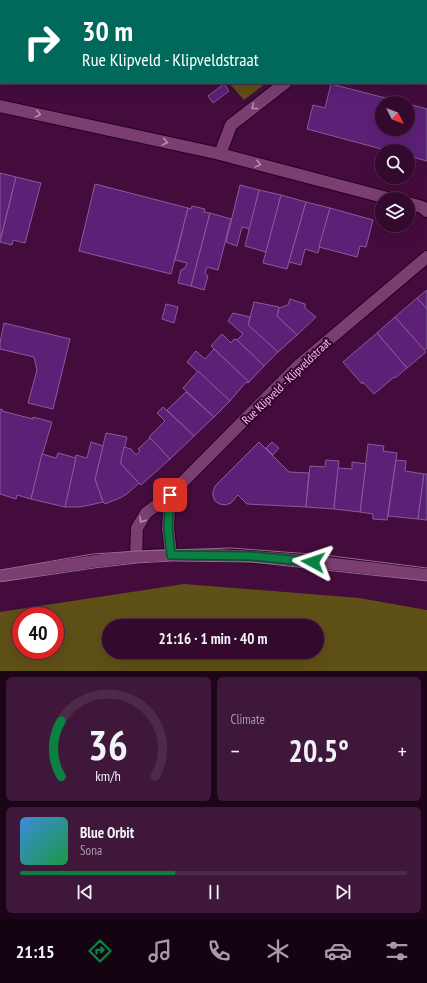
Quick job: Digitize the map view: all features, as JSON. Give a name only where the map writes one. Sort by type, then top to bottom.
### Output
[{"type":"street","points":[[220,154],[231,125],[284,84]]},
{"type":"street","points":[[0,106],[220,154],[375,195]]},
{"type":"street","points":[[415,206],[427,210]]},
{"type":"street","name":"Rue Klipveld - Klipveldstraat","points":[[136,557],[136,528],[146,513],[170,495],[299,365],[427,257]]},
{"type":"street","points":[[170,495],[168,528],[171,555]]},
{"type":"street","points":[[0,575],[94,561],[171,555],[251,556],[427,575]]},
{"type":"shaded area","points":[[230,84],[265,84],[244,100]]},
{"type":"shaded area","points":[[184,584],[359,598],[427,610],[427,671],[0,671],[0,612],[12,610],[12,659],[64,659],[64,607],[33,607]]},
{"type":"building","points":[[224,84],[229,91],[213,103],[208,96]]},
{"type":"building","points":[[331,84],[378,96],[375,96],[375,136],[415,136],[415,106],[427,109],[427,161],[415,158],[415,144],[375,144],[375,147],[307,129],[313,105],[325,108]]},
{"type":"building","points":[[0,173],[16,177],[1,237],[0,237]]},
{"type":"building","points":[[16,177],[41,183],[25,243],[13,240],[12,245],[0,242]]},
{"type":"building","points":[[95,184],[188,208],[171,274],[79,251]]},
{"type":"building","points":[[240,185],[259,190],[250,229],[242,227],[237,246],[226,242]]},
{"type":"building","points":[[259,190],[281,195],[266,252],[245,246]]},
{"type":"building","points":[[281,195],[306,202],[287,269],[263,263]]},
{"type":"building","points":[[306,202],[330,208],[318,253],[305,249],[301,265],[289,262]]},
{"type":"building","points":[[192,206],[205,209],[204,212],[210,213],[191,286],[178,283],[181,270],[185,268],[187,263],[175,260],[188,208],[191,209]]},
{"type":"building","points":[[330,208],[373,220],[366,247],[360,246],[357,257],[319,247]]},
{"type":"building","points":[[210,213],[231,219],[218,270],[207,267],[205,273],[208,276],[204,290],[191,286]]},
{"type":"building","points":[[427,290],[427,309],[417,298]]},
{"type":"building","points":[[417,298],[427,309],[427,348],[424,350],[395,317]]},
{"type":"building","points":[[290,299],[305,304],[305,308],[316,317],[297,335],[277,316],[279,308],[288,305]]},
{"type":"building","points":[[254,302],[279,307],[277,316],[297,335],[278,352],[248,325]]},
{"type":"building","points":[[166,304],[178,307],[174,323],[162,319]]},
{"type":"building","points":[[233,313],[250,317],[248,325],[278,352],[264,366],[237,340],[243,334],[228,321]]},
{"type":"building","points":[[395,317],[426,352],[407,368],[377,333]]},
{"type":"building","points":[[4,323],[70,339],[53,409],[28,403],[37,370],[34,357],[0,349]]},
{"type":"building","points":[[377,333],[407,368],[374,394],[363,382],[362,384],[343,362]]},
{"type":"building","points":[[222,334],[231,343],[234,339],[237,340],[264,366],[249,382],[211,346]]},
{"type":"building","points":[[214,349],[249,382],[246,382],[230,401],[187,362],[196,351],[205,359]]},
{"type":"building","points":[[198,371],[230,401],[214,417],[183,388]]},
{"type":"building","points":[[186,392],[214,417],[194,436],[167,410]]},
{"type":"building","points":[[163,407],[194,436],[170,459],[149,437],[165,421],[157,413]]},
{"type":"building","points":[[0,409],[3,410],[2,411],[33,419],[33,417],[52,422],[31,499],[17,495],[16,499],[0,494]]},
{"type":"building","points":[[106,433],[127,437],[121,464],[139,483],[122,497],[105,504],[95,479]]},
{"type":"building","points":[[150,438],[170,459],[141,485],[121,464],[121,460],[124,447],[131,449],[136,455],[140,451],[138,449]]},
{"type":"building","points":[[91,442],[103,446],[95,479],[103,502],[79,507],[65,507],[76,455],[87,458]]},
{"type":"building","points":[[259,442],[289,472],[309,473],[306,507],[247,504],[238,495],[231,503],[225,505],[215,501],[213,492],[215,486]]},
{"type":"building","points":[[272,442],[279,448],[273,455],[266,448]]},
{"type":"building","points":[[368,444],[384,446],[383,451],[397,453],[387,520],[373,519],[373,514],[360,512]]},
{"type":"building","points":[[58,453],[76,458],[65,507],[31,499],[42,454],[56,458]]},
{"type":"building","points":[[326,460],[339,461],[334,509],[306,507],[310,466],[325,467]]},
{"type":"building","points":[[396,460],[406,461],[405,471],[424,474],[418,519],[388,516]]},
{"type":"building","points":[[352,462],[366,464],[360,512],[334,509],[338,468],[352,469]]},
{"type":"building","points":[[424,474],[427,474],[427,520],[418,519]]},
{"type":"tram line","points":[[0,570],[93,554],[231,548],[324,555],[427,568]]},
{"type":"tram line","points":[[0,582],[94,568],[172,561],[251,562],[427,581]]},
{"type":"route","points":[[170,495],[168,528],[171,555],[251,556],[313,562]]}]
